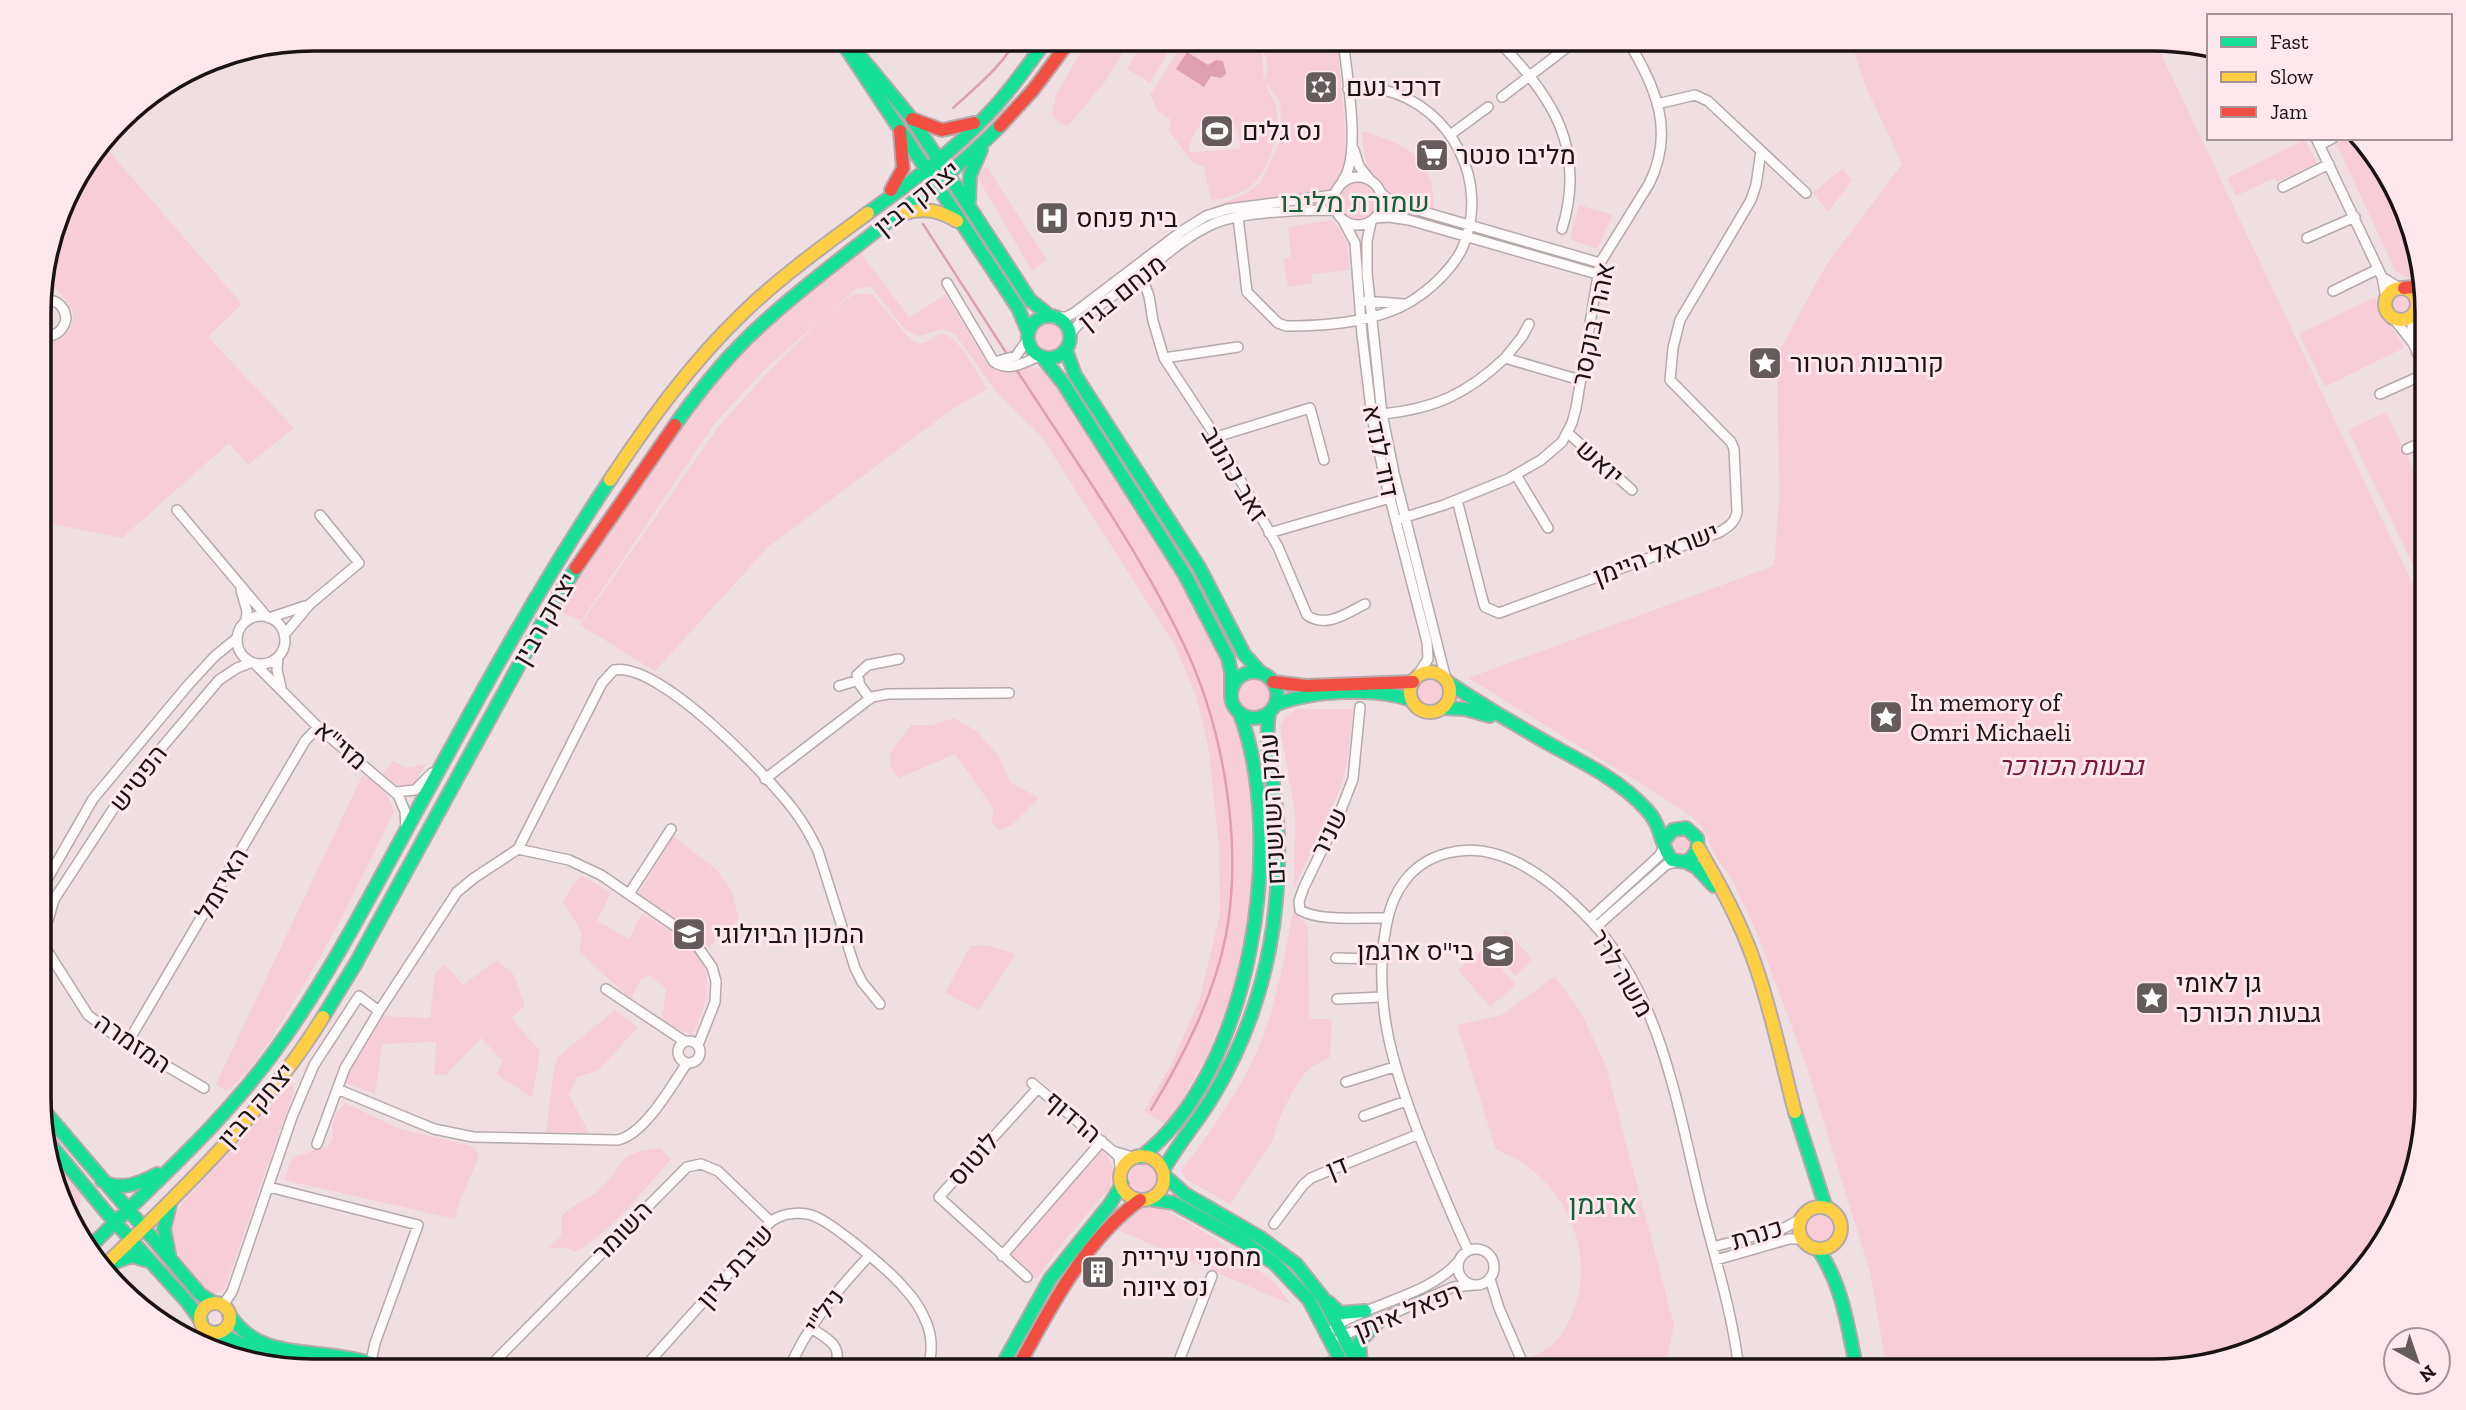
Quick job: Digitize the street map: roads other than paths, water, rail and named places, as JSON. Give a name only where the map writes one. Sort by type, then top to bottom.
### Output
[{"type":"street","points":[[848,51],[1018,308],[1033,352],[1041,357],[1063,383],[1185,575],[1228,658],[1231,694],[1234,706],[1240,714],[1255,718],[1284,700],[1325,695],[1400,696],[1412,700]]},
{"type":"street","points":[[857,51],[912,119],[1030,300],[1065,324],[1069,336],[1066,350],[1075,375],[1180,536],[1244,654],[1261,673],[1273,682],[1295,686],[1357,682],[1401,684],[1432,672],[1459,692],[1606,776],[1641,803],[1694,834],[1698,847],[1744,935],[1767,1003],[1810,1164],[1826,1208]]},
{"type":"street","name":"יצחק רבין","points":[[95,1243],[230,1105],[281,1044],[345,945],[494,668],[549,577],[608,484],[687,373],[735,321],[773,286],[939,160],[981,121],[1036,51]]},
{"type":"street","name":"יצחק רבין","points":[[109,1261],[246,1120],[316,1031],[548,612],[570,575],[691,399],[738,346],[779,307],[893,220],[987,140],[1041,82],[1062,51]]},
{"type":"street","points":[[1344,51],[1352,144],[1350,168],[1336,191],[1335,210],[1344,222],[1358,226],[1389,217],[1409,220],[1598,274]]},
{"type":"street","points":[[1508,51],[1545,95],[1563,134],[1570,157],[1570,196],[1562,229]]},
{"type":"street","points":[[1502,97],[1561,51]]},
{"type":"street","name":"אהרן בוקסר","points":[[1401,518],[1457,500],[1516,475],[1552,451],[1567,433],[1576,408],[1600,263],[1655,170],[1663,141],[1657,104],[1634,51]]},
{"type":"street","points":[[1238,218],[1247,292],[1278,323],[1286,326],[1366,319],[1406,304],[1435,283],[1446,271],[1462,250],[1470,225],[1473,201],[1464,158],[1438,121],[1413,100],[1360,84],[1348,89]]},
{"type":"street","points":[[1657,104],[1700,96],[1806,193]]},
{"type":"street","points":[[1450,135],[1488,107]]},
{"type":"street","points":[[912,119],[937,131],[957,129],[981,121]]},
{"type":"street","points":[[885,199],[900,179],[903,168],[904,156],[899,125]]},
{"type":"street","points":[[971,209],[967,181],[987,140]]},
{"type":"street","points":[[2318,142],[2380,273],[2386,309],[2413,343]]},
{"type":"street","points":[[1352,144],[1359,166],[1393,203],[1600,263]]},
{"type":"street","name":"ישראל היימן","points":[[1457,500],[1485,607],[1499,613],[1720,532],[1731,525],[1737,513],[1734,449],[1731,442],[1670,380],[1673,348],[1680,320],[1751,200],[1761,151]]},
{"type":"street","points":[[2283,187],[2329,164]]},
{"type":"street","points":[[1336,191],[1350,178],[1371,181]]},
{"type":"street","name":"מנחם בגין","points":[[1052,317],[1066,317],[1074,313],[1182,231],[1206,216],[1228,209],[1336,191]]},
{"type":"street","points":[[1373,220],[1382,206],[1381,193]]},
{"type":"street","points":[[893,220],[915,209],[926,208],[948,215],[966,231]]},
{"type":"street","name":"מנחם בגין","points":[[1069,336],[1096,308],[1200,230],[1221,221],[1238,218],[1335,210]]},
{"type":"street","points":[[2307,238],[2355,217]]},
{"type":"street","name":"דוד לנדא","points":[[1373,220],[1367,241],[1369,299],[1366,319],[1372,417],[1390,498],[1401,518],[1447,681]]},
{"type":"street","name":"דוד לנדא","points":[[1344,222],[1355,243],[1359,304],[1366,319],[1428,653],[1426,664],[1415,679]]},
{"type":"street","points":[[2380,273],[2413,293],[2414,312],[2410,332],[2415,348]]},
{"type":"street","points":[[2333,291],[2380,273]]},
{"type":"street","name":"זאב כהנוב","points":[[1141,275],[1149,296],[1164,358],[1216,437],[1278,547],[1307,615],[1315,621],[1325,622],[1365,604]]},
{"type":"street","points":[[947,283],[994,362],[1000,367],[1013,362],[1055,357],[1066,350]]},
{"type":"street","points":[[2386,298],[2393,290],[2414,286]]},
{"type":"street","points":[[1359,304],[1369,299],[1406,304]]},
{"type":"street","points":[[51,300],[56,301],[64,311],[66,319],[59,332],[51,335]]},
{"type":"street","points":[[2395,319],[2402,320],[2414,312]]},
{"type":"street","points":[[1013,362],[1037,320],[1052,317]]},
{"type":"street","points":[[1382,414],[1420,408],[1455,396],[1490,372],[1522,337],[1529,324]]},
{"type":"street","points":[[1164,358],[1238,348]]},
{"type":"street","points":[[1504,358],[1580,380]]},
{"type":"street","points":[[2380,394],[2415,378]]},
{"type":"street","points":[[1216,437],[1310,408],[1324,460]]},
{"type":"street","name":"יואש","points":[[1567,433],[1632,491]]},
{"type":"street","points":[[2407,449],[2415,445]]},
{"type":"street","points":[[1516,475],[1548,528]]},
{"type":"street","points":[[1269,534],[1390,498]]},
{"type":"street","points":[[177,510],[268,618],[276,622],[284,635],[284,643],[278,657],[267,663],[253,664],[240,652],[237,638],[246,621],[246,604],[239,585]]},
{"type":"street","points":[[284,635],[310,604],[359,563],[320,514]]},
{"type":"street","points":[[246,621],[268,618],[310,604]]},
{"type":"street","name":"הפטיש","points":[[51,872],[93,799],[189,684],[215,656],[237,638]]},
{"type":"street","name":"מזי\"א","points":[[278,657],[278,678],[288,696]]},
{"type":"street","points":[[870,699],[857,675],[868,665],[899,659]]},
{"type":"street","name":"הפטיש","points":[[51,908],[125,791],[219,680],[237,668],[253,664]]},
{"type":"street","name":"מזי\"א","points":[[253,664],[318,727],[394,792]]},
{"type":"street","points":[[317,1144],[351,1057],[379,1011],[457,892],[518,849],[602,683],[614,670],[634,670],[689,705],[729,739],[792,808],[812,837],[855,968],[862,982],[880,1004]]},
{"type":"street","points":[[1231,694],[1236,681],[1241,677],[1261,673]]},
{"type":"street","points":[[1415,679],[1410,689],[1412,700],[1418,708],[1427,712],[1442,708],[1465,709],[1506,720]]},
{"type":"street","points":[[839,686],[859,680]]},
{"type":"street","points":[[1442,708],[1449,700],[1447,681]]},
{"type":"street","points":[[1272,709],[1276,690],[1273,682]]},
{"type":"street","points":[[765,779],[870,699],[888,694],[1009,693]]},
{"type":"street","name":"שניר","points":[[1360,708],[1353,779],[1339,815],[1304,887],[1299,901],[1300,910],[1331,917],[1388,918]]},
{"type":"street","name":"עמק השושנים","points":[[1163,1173],[1170,1157],[1214,1095],[1228,1069],[1255,1003],[1269,949],[1276,908],[1278,871],[1275,799],[1266,732],[1272,709]]},
{"type":"street","name":"עמק השושנים","points":[[1138,1158],[1159,1143],[1172,1128],[1213,1061],[1238,997],[1252,946],[1260,894],[1261,844],[1254,759],[1248,732],[1240,714]]},
{"type":"street","name":"האיזמל","points":[[128,1042],[305,741],[318,727]]},
{"type":"street","points":[[394,792],[408,793],[415,790],[445,758]]},
{"type":"street","points":[[394,792],[405,811],[404,833]]},
{"type":"street","points":[[1641,803],[1655,819],[1668,856],[1696,866],[1732,912]]},
{"type":"street","points":[[1593,923],[1659,856],[1669,833],[1681,828]]},
{"type":"street","points":[[629,894],[671,829]]},
{"type":"street","points":[[1593,923],[1667,865],[1694,856],[1698,847]]},
{"type":"street","points":[[518,849],[569,860],[601,875],[691,937],[712,967],[716,981],[715,1002],[698,1045]]},
{"type":"street","name":"משה לרר","points":[[1468,1250],[1445,1200],[1394,1067],[1387,1039],[1382,997],[1382,959],[1388,918],[1398,891],[1413,870],[1438,855],[1478,849],[1500,854],[1525,867],[1593,923],[1618,955],[1652,1021],[1684,1129],[1737,1359]]},
{"type":"street","points":[[1336,958],[1382,959]]},
{"type":"street","name":"המזמרה","points":[[51,960],[88,1015],[114,1035],[204,1088]]},
{"type":"street","points":[[606,989],[684,1041]]},
{"type":"street","points":[[209,1328],[202,1311],[222,1307],[232,1292],[292,1117],[314,1065],[359,996],[379,1011]]},
{"type":"street","points":[[1337,999],[1382,997]]},
{"type":"street","points":[[337,1089],[451,1134],[473,1137],[618,1140],[626,1138],[653,1111],[687,1063],[698,1058],[700,1051],[692,1040],[684,1041],[677,1053],[680,1059],[687,1063]]},
{"type":"street","points":[[1346,1082],[1394,1067]]},
{"type":"street","name":"הרדוף","points":[[1035,1086],[1114,1152],[1121,1164],[1121,1180]]},
{"type":"street","name":"לוטוס","points":[[1027,1277],[939,1197],[1035,1086]]},
{"type":"street","points":[[1364,1116],[1406,1101]]},
{"type":"street","points":[[52,1120],[200,1294],[222,1307],[234,1326],[265,1345],[314,1359]]},
{"type":"street","name":"דן","points":[[1273,1224],[1311,1178],[1419,1134]]},
{"type":"street","points":[[1002,1256],[1102,1141]]},
{"type":"street","name":"הרדוף","points":[[1114,1152],[1138,1158]]},
{"type":"street","points":[[57,1153],[115,1223],[209,1328],[257,1353]]},
{"type":"street","points":[[1005,1359],[1047,1282],[1115,1199],[1126,1165],[1138,1158],[1154,1160],[1163,1173],[1185,1194],[1282,1253],[1340,1313],[1365,1311]]},
{"type":"street","points":[[100,1179],[114,1187],[129,1186],[153,1176],[177,1159]]},
{"type":"street","name":"השומר","points":[[497,1359],[687,1167],[701,1164],[718,1171],[770,1221]]},
{"type":"street","points":[[1810,1164],[1813,1197],[1811,1209],[1801,1219],[1799,1232],[1808,1246],[1818,1249],[1828,1248],[1836,1242]]},
{"type":"street","points":[[1023,1359],[1048,1311],[1072,1274],[1122,1214],[1160,1190],[1163,1173]]},
{"type":"street","points":[[1121,1180],[1128,1195],[1144,1200],[1174,1203],[1227,1233],[1273,1264],[1303,1292],[1340,1359]]},
{"type":"street","points":[[83,1185],[99,1216],[98,1232],[93,1240]]},
{"type":"street","points":[[269,1187],[418,1226],[372,1359]]},
{"type":"street","points":[[170,1258],[164,1236],[164,1222],[175,1196]]},
{"type":"street","points":[[1811,1209],[1826,1208],[1833,1211],[1841,1223],[1836,1242],[1840,1297]]},
{"type":"street","name":"שיבת ציון","points":[[652,1359],[755,1244],[770,1221],[790,1214],[811,1215],[836,1228],[902,1285],[921,1311],[931,1338],[929,1359]]},
{"type":"street","name":"כנרת","points":[[1713,1247],[1784,1228],[1801,1219]]},
{"type":"street","name":"כנרת","points":[[1716,1260],[1789,1239],[1802,1239]]},
{"type":"street","points":[[1480,1249],[1491,1256],[1495,1267],[1490,1279],[1474,1285],[1461,1276],[1459,1261],[1468,1250],[1480,1249]]},
{"type":"street","points":[[1818,1249],[1830,1265],[1854,1359]]},
{"type":"street","points":[[110,1263],[132,1256],[151,1262]]},
{"type":"street","name":"ניל\"י","points":[[793,1359],[833,1296],[869,1256]]},
{"type":"street","name":"רפאל איתן","points":[[1328,1337],[1365,1311],[1437,1281],[1459,1261]]},
{"type":"street","points":[[1181,1359],[1212,1276]]},
{"type":"street","points":[[1490,1279],[1521,1359]]},
{"type":"street","name":"רפאל איתן","points":[[1340,1331],[1379,1321],[1453,1287],[1474,1285]]},
{"type":"street","points":[[1321,1295],[1355,1359]]},
{"type":"street","points":[[203,1335],[209,1328],[228,1324],[222,1307]]},
{"type":"street","points":[[1360,1359],[1359,1342],[1379,1321]]},
{"type":"street","points":[[811,1328],[833,1344],[838,1351],[838,1359]]},
{"type":"waterway","points":[[953,108],[998,66],[1008,51]]},
{"type":"waterway","points":[[923,224],[1007,354]]},
{"type":"waterway","points":[[1016,369],[1104,504],[1166,609],[1198,678],[1210,713],[1226,787],[1231,825],[1231,900],[1221,958],[1196,1026],[1151,1110]]},
{"type":"place","name":"דרכי נעם","points":[[1321,87]]},
{"type":"place","name":"נס גלים","points":[[1217,131]]},
{"type":"place","name":"מליבו סנטר","points":[[1432,155]]},
{"type":"place","name":"בית פנחס","points":[[1052,218]]},
{"type":"place","name":"קורבנות הטרור","points":[[1765,363]]},
{"type":"place","name":"In memory of Omri Michaeli","points":[[1886,717]]},
{"type":"place","name":"המכון הביולוגי","points":[[689,934]]},
{"type":"place","name":"בי\"ס ארגמן","points":[[1498,951]]},
{"type":"place","name":"גן לאומי גבעות הכורכר","points":[[2152,998]]},
{"type":"place","name":"מחסני עיריית נס ציונה","points":[[1098,1272]]},
{"type":"district","name":"שמורת מליבו","points":[[1355,202]]},
{"type":"district","name":"ארגמן","points":[[1603,1204]]},
{"type":"park label","name":"גבעות הכורכר","points":[[2071,766]]}]
